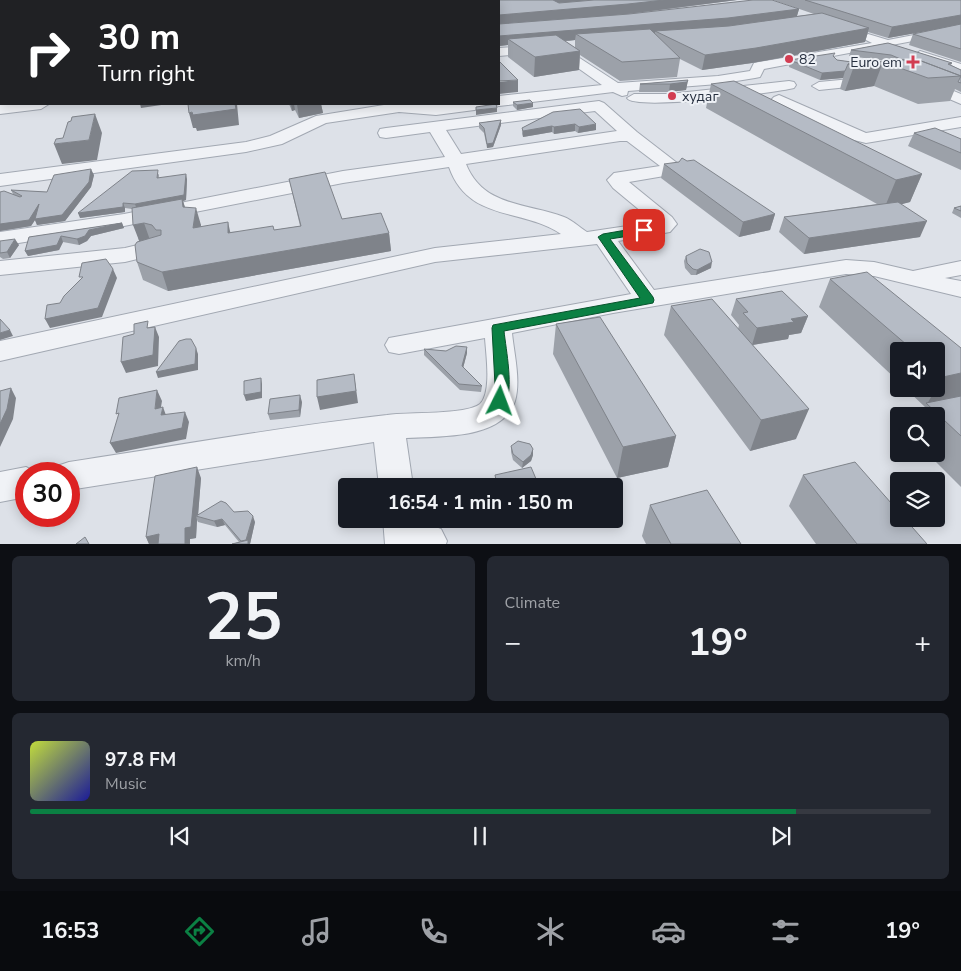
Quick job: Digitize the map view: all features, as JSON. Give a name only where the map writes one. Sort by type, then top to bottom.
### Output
[{"type":"street","points":[[500,102],[657,83],[718,80],[755,74],[759,66],[766,64],[888,44],[961,29]]},
{"type":"street","points":[[854,33],[961,68]]},
{"type":"street","points":[[500,52],[578,46]]},
{"type":"street","points":[[558,48],[633,98]]},
{"type":"street","points":[[821,64],[843,61],[862,63]]},
{"type":"street","points":[[961,75],[912,77],[961,99]]},
{"type":"street","points":[[819,86],[882,80]]},
{"type":"street","points":[[386,133],[599,106],[633,98],[669,99],[789,85]]},
{"type":"street","points":[[548,95],[563,110]]},
{"type":"street","points":[[779,100],[852,134],[866,138],[961,122]]},
{"type":"street","points":[[0,109],[33,105]]},
{"type":"street","points":[[0,180],[246,147],[276,140],[322,119],[345,115],[400,107],[436,110],[474,105]]},
{"type":"street","points":[[0,351],[435,255],[626,234],[666,224],[665,221],[617,180],[621,177],[672,169],[672,166],[631,136],[599,106]]},
{"type":"street","points":[[435,126],[455,159],[464,183],[498,207],[557,222],[593,238],[648,300]]},
{"type":"street","points":[[0,239],[124,220],[343,177],[455,159],[631,136]]},
{"type":"street","points":[[0,268],[117,256],[150,249]]},
{"type":"street","points":[[399,345],[648,300],[846,267],[874,269],[912,276],[961,289]]},
{"type":"street","points":[[912,276],[961,268]]},
{"type":"street","points":[[80,474],[388,427],[468,422],[490,413],[500,401],[502,385],[498,328]]},
{"type":"street","points":[[388,427],[395,478]]},
{"type":"street","points":[[0,487],[15,484]]},
{"type":"building","points":[[500,0],[553,0],[559,3],[594,0],[664,0],[500,15]]},
{"type":"building","points":[[753,0],[772,0],[799,9],[728,18],[500,36],[500,24],[629,14]]},
{"type":"building","points":[[805,0],[961,0],[961,15],[892,27]]},
{"type":"building","points":[[822,13],[869,28],[705,55],[655,31],[729,26]]},
{"type":"building","points":[[961,24],[961,49],[913,34]]},
{"type":"building","points":[[650,29],[680,58],[622,62],[576,34]]},
{"type":"building","points":[[556,35],[580,51],[535,57],[508,39]]},
{"type":"building","points":[[888,43],[952,63],[948,64],[961,70],[961,76],[916,59],[903,60],[891,55],[851,50]]},
{"type":"building","points":[[835,53],[833,56],[837,60],[859,63],[848,64],[845,71],[822,73],[790,60]]},
{"type":"building","points":[[916,59],[961,76],[928,78],[883,62],[854,66],[848,64]]},
{"type":"building","points":[[500,62],[518,80],[500,81]]},
{"type":"building","points":[[688,80],[687,82],[670,84],[640,84]]},
{"type":"building","points":[[734,81],[922,174],[896,180],[711,84]]},
{"type":"building","points":[[530,100],[533,103],[517,105],[513,102]]},
{"type":"building","points":[[188,105],[235,105],[236,109],[193,115],[192,112],[189,113]]},
{"type":"building","points":[[496,105],[497,108],[476,110],[476,107]]},
{"type":"building","points":[[580,109],[596,124],[579,127],[575,124],[552,126],[523,131],[522,128],[553,112]]},
{"type":"building","points":[[95,114],[89,140],[54,144],[56,139],[63,138],[68,122],[71,121],[72,117]]},
{"type":"building","points":[[501,120],[493,143],[487,144],[484,128],[479,123]]},
{"type":"building","points":[[935,128],[961,139],[961,153],[914,133]]},
{"type":"building","points":[[682,158],[687,161],[694,160],[775,214],[743,222],[664,164],[679,162]]},
{"type":"building","points":[[91,169],[89,182],[62,215],[35,219],[39,204],[29,220],[0,224],[0,192],[4,191],[20,197],[22,196],[11,190],[47,192],[54,175]]},
{"type":"building","points":[[158,170],[157,178],[186,174],[184,195],[135,204],[123,203],[123,207],[78,213],[132,171]]},
{"type":"building","points":[[325,172],[342,219],[381,213],[389,233],[162,272],[137,262],[135,245],[137,242],[161,235],[161,230],[156,230],[152,225],[144,223],[133,225],[132,208],[182,199],[183,207],[196,208],[193,228],[228,222],[228,233],[273,226],[274,230],[301,226],[289,179]]},
{"type":"building","points":[[898,202],[927,221],[809,238],[784,217]]},
{"type":"building","points":[[961,206],[961,211],[954,208]]},
{"type":"building","points":[[122,223],[89,230],[85,236],[77,239],[61,236],[57,245],[25,251],[29,237]]},
{"type":"building","points":[[15,239],[7,252],[0,253],[0,241]]},
{"type":"building","points":[[700,249],[709,252],[712,262],[697,270],[687,263],[686,256]]},
{"type":"building","points":[[106,259],[113,269],[98,308],[45,319],[47,305],[60,303],[64,296],[83,277],[79,277],[82,263]]},
{"type":"building","points":[[867,272],[961,348],[961,373],[945,377],[945,342],[904,342],[830,279]]},
{"type":"building","points":[[782,291],[808,316],[791,319],[794,322],[757,328],[743,313],[748,312],[736,299]]},
{"type":"building","points":[[712,299],[809,409],[761,420],[671,306]]},
{"type":"building","points":[[600,317],[676,436],[623,447],[556,324]]},
{"type":"building","points":[[0,319],[10,330],[0,333]]},
{"type":"building","points":[[148,321],[147,328],[155,327],[153,355],[121,362],[123,337],[134,334],[134,324]]},
{"type":"building","points":[[191,339],[196,348],[195,364],[156,372],[179,341]]},
{"type":"building","points":[[456,346],[467,347],[462,366],[482,386],[459,384],[424,349],[446,351]]},
{"type":"building","points":[[354,374],[356,391],[317,397],[317,380]]},
{"type":"building","points":[[261,378],[261,392],[244,395],[244,381]]},
{"type":"building","points":[[11,388],[7,409],[0,424],[0,391]]},
{"type":"building","points":[[157,390],[155,409],[163,407],[161,415],[185,412],[182,428],[110,443],[119,413],[116,414],[119,398]]},
{"type":"building","points":[[300,395],[299,410],[268,414],[270,399]]},
{"type":"building","points":[[961,396],[961,436],[945,421],[945,407],[930,407],[926,403]]},
{"type":"building","points":[[518,441],[530,444],[533,449],[531,455],[523,462],[513,454],[511,446]]},
{"type":"building","points":[[855,462],[890,502],[890,527],[912,527],[927,544],[857,544],[803,475]]},
{"type":"building","points":[[197,467],[191,527],[185,528],[185,544],[158,544],[159,534],[146,537],[155,476]]},
{"type":"building","points":[[531,467],[536,478],[496,478],[495,475]]},
{"type":"building","points":[[707,490],[741,544],[671,544],[650,505]]},
{"type":"building","points":[[221,501],[226,503],[234,512],[248,511],[253,516],[246,540],[241,541],[222,519],[214,521],[196,516]]},
{"type":"building","points":[[85,537],[89,544],[76,544]]},
{"type":"building","points":[[248,540],[248,544],[232,544]]},
{"type":"place","name":"82","points":[[789,59]]},
{"type":"place","name":"Euro em","points":[[913,62]]},
{"type":"place","name":"худаг","points":[[672,96]]},
{"type":"route","points":[[500,401],[502,385],[498,328],[613,305],[648,300],[603,237],[644,230]]}]
